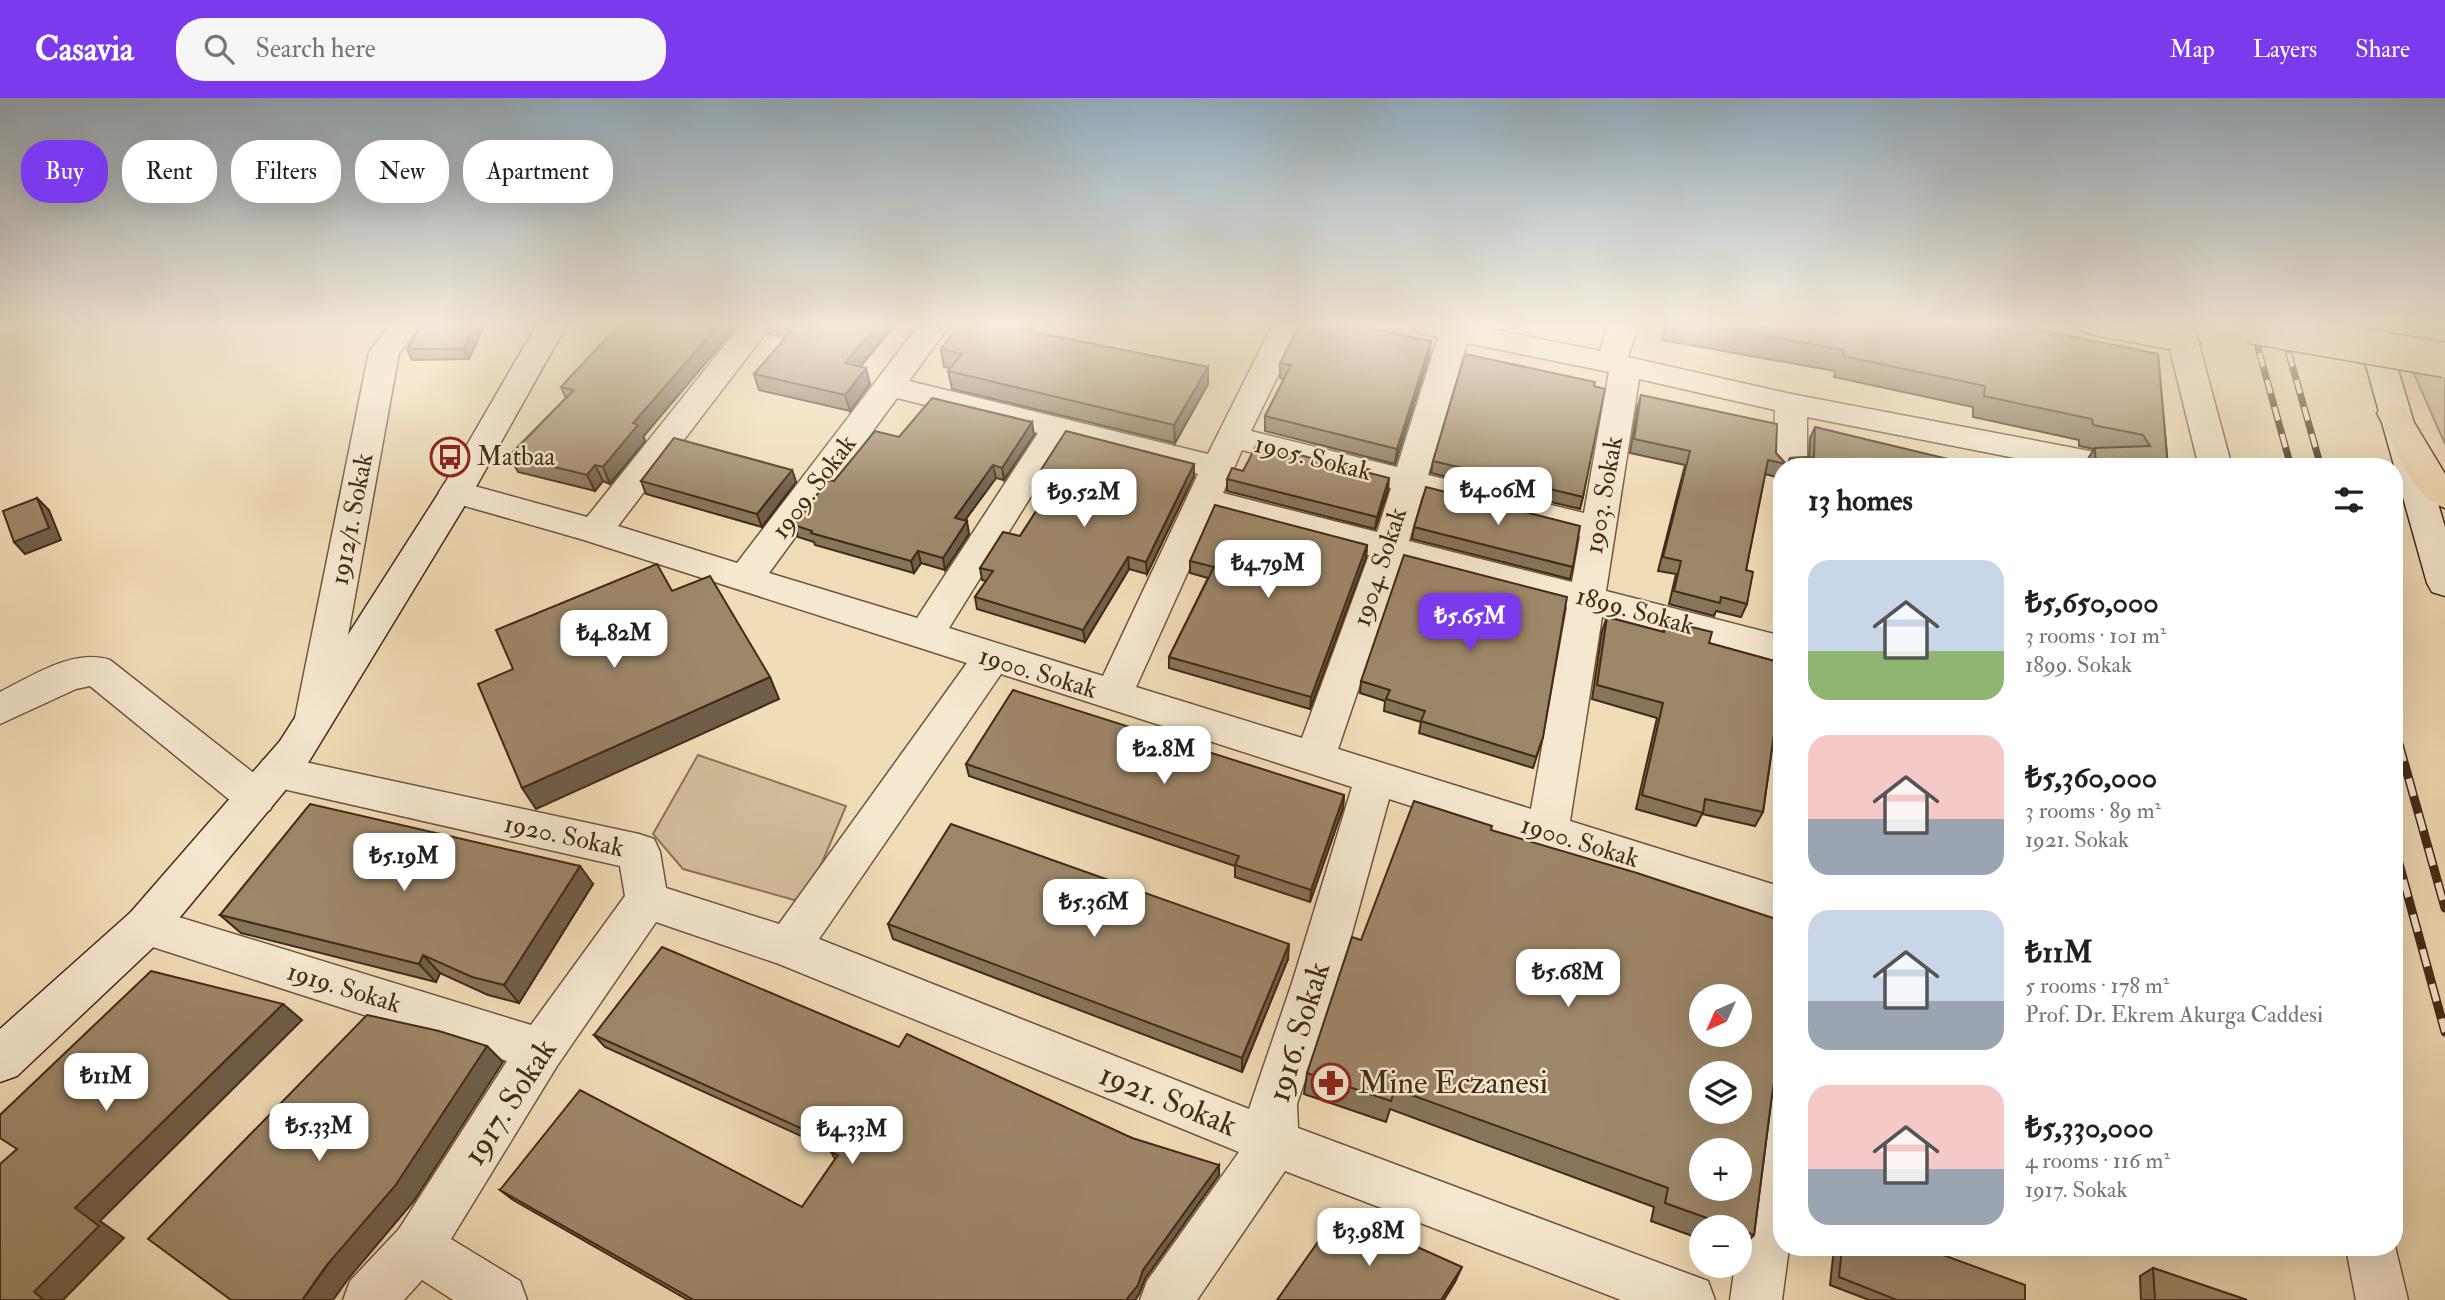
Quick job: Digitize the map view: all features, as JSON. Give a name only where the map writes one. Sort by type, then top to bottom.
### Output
[{"type":"main road","points":[[2393,413],[2428,476],[2445,496]]},
{"type":"street","name":"1912/1. Sokak","points":[[314,718],[378,382]]},
{"type":"street","points":[[0,1060],[146,926],[294,752],[456,492],[519,382]]},
{"type":"street","points":[[595,531],[712,382]]},
{"type":"street","name":"1909. Sokak","points":[[744,580],[892,382]]},
{"type":"street","points":[[1112,696],[1260,382]]},
{"type":"street","name":"1904. Sokak","points":[[1314,760],[1389,549],[1430,382]]},
{"type":"street","name":"1903. Sokak","points":[[1548,832],[1599,529],[1617,382]]},
{"type":"street","points":[[1697,382],[1791,404],[1974,453],[2025,458]]},
{"type":"street","points":[[2194,382],[2214,458]]},
{"type":"street","points":[[2385,382],[2445,583]]},
{"type":"street","name":"1905. Sokak","points":[[889,386],[1058,428],[1407,481],[1599,529]]},
{"type":"street","points":[[1790,458],[1791,404]]},
{"type":"street","points":[[924,637],[1058,428]]},
{"type":"street","name":"1900. Sokak","points":[[456,492],[595,531],[991,659],[1773,903]]},
{"type":"street","name":"1899. Sokak","points":[[1204,500],[1773,648]]},
{"type":"street","points":[[788,947],[991,659]]},
{"type":"street","points":[[0,709],[68,676],[97,670],[266,785]]},
{"type":"street","name":"1916. Sokak","points":[[1275,1143],[1273,1104],[1316,980],[1374,779]]},
{"type":"street","name":"1920. Sokak","points":[[266,785],[639,852],[647,900]]},
{"type":"street","name":"1921. Sokak","points":[[647,900],[788,947],[1275,1143],[1689,1300]]},
{"type":"street","name":"1917. Sokak","points":[[369,1300],[417,1247],[541,1051],[647,900]]},
{"type":"street","name":"1919. Sokak","points":[[146,926],[541,1051]]},
{"type":"street","points":[[1166,1300],[1275,1143]]},
{"type":"street","points":[[1756,1300],[1773,1180]]},
{"type":"street","points":[[417,1247],[500,1300]]},
{"type":"street","points":[[2373,1256],[2382,1300]]},
{"type":"shaded area","points":[[2418,382],[2445,382],[2445,444]]},
{"type":"shaded area","points":[[698,755],[846,806],[805,903],[683,869],[653,834]]},
{"type":"building","points":[[566,382],[669,382],[633,423],[638,425],[603,467],[595,465],[587,475],[509,456],[574,390],[561,387]]},
{"type":"building","points":[[789,382],[855,382],[845,395]]},
{"type":"building","points":[[994,382],[1199,382],[1174,425]]},
{"type":"building","points":[[1282,382],[1418,382],[1397,449],[1265,416]]},
{"type":"building","points":[[1457,382],[1595,382],[1594,386],[1605,389],[1583,497],[1433,461]]},
{"type":"building","points":[[1967,382],[2160,382],[2167,458],[2096,458],[2095,448],[2150,446],[2143,435],[2093,425],[2092,419],[1984,396],[1985,386]]},
{"type":"building","points":[[1641,395],[1777,424],[1776,453],[1781,458],[1768,460],[1746,570],[1753,572],[1747,604],[1721,597],[1720,603],[1674,591],[1681,561],[1663,557],[1690,451],[1634,439]]},
{"type":"building","points":[[932,398],[1032,422],[1002,468],[993,465],[955,518],[967,521],[943,558],[918,551],[911,561],[811,533],[812,531],[794,525],[828,480],[834,481],[875,431],[899,437]]},
{"type":"building","points":[[1815,427],[1944,458],[1790,458],[1814,457]]},
{"type":"building","points":[[1066,431],[1194,464],[1146,562],[1128,557],[1083,630],[975,597],[993,571],[980,568],[1003,532],[1020,536],[1056,480],[1037,476]]},
{"type":"building","points":[[674,438],[792,470],[757,514],[641,481]]},
{"type":"building","points":[[1257,444],[1389,478],[1377,517],[1227,479],[1232,468],[1243,471]]},
{"type":"building","points":[[1426,487],[1580,526],[1573,567],[1414,527]]},
{"type":"building","points":[[37,498],[49,528],[14,542],[3,511]]},
{"type":"building","points":[[1215,505],[1367,545],[1311,697],[1169,657],[1214,567],[1190,561]]},
{"type":"building","points":[[1404,555],[1567,597],[1543,737],[1536,757],[1421,721],[1425,711],[1386,699],[1390,690],[1361,681]]},
{"type":"building","points":[[657,564],[672,591],[710,576],[770,677],[522,788],[478,684],[513,669],[496,630]]},
{"type":"building","points":[[1607,617],[1664,632],[1667,621],[1712,632],[1709,643],[1773,661],[1773,741],[1763,812],[1705,799],[1703,813],[1642,795],[1663,703],[1597,685]]},
{"type":"building","points":[[1013,690],[1344,795],[1311,890],[1235,865],[1239,856],[966,764]]},
{"type":"building","points":[[1414,801],[1492,826],[1491,830],[1637,873],[1773,918],[1773,1089],[1754,1235],[1752,1215],[1698,1215],[1665,1203],[1668,1188],[1395,1089],[1391,1101],[1307,1073],[1352,937],[1361,940]]},
{"type":"building","points":[[310,804],[580,866],[504,985],[472,977],[423,955],[419,964],[220,915]]},
{"type":"building","points":[[951,824],[1289,944],[1242,1058],[888,924]]},
{"type":"building","points":[[662,947],[899,1047],[907,1034],[1132,1138],[1219,1165],[1143,1270],[1138,1285],[1126,1300],[694,1300],[500,1190],[580,1090],[802,1207],[838,1155],[831,1152],[836,1144],[594,1035]]},
{"type":"building","points":[[151,971],[283,1004],[75,1208],[99,1226],[34,1292],[44,1300],[0,1300],[0,1164],[17,1149],[0,1138],[0,1115]]},
{"type":"building","points":[[367,1015],[439,1031],[487,1046],[395,1186],[326,1266],[302,1300],[231,1300],[148,1239]]},
{"type":"building","points":[[1339,1212],[1462,1267],[1441,1300],[1277,1300]]},
{"type":"building","points":[[1841,1256],[1946,1256],[2025,1285],[2025,1300],[1897,1300],[1839,1277]]},
{"type":"building","points":[[2153,1268],[2247,1300],[2155,1300]]},
{"type":"railway","points":[[2268,382],[2289,458]]},
{"type":"railway","points":[[2297,382],[2318,458]]},
{"type":"railway","points":[[2403,758],[2445,908]]},
{"type":"railway","points":[[2403,878],[2445,1032]]},
{"type":"place","name":"Matbaa","points":[[450,457]]},
{"type":"place","name":"Mine Eczanesi","points":[[1331,1083]]}]
